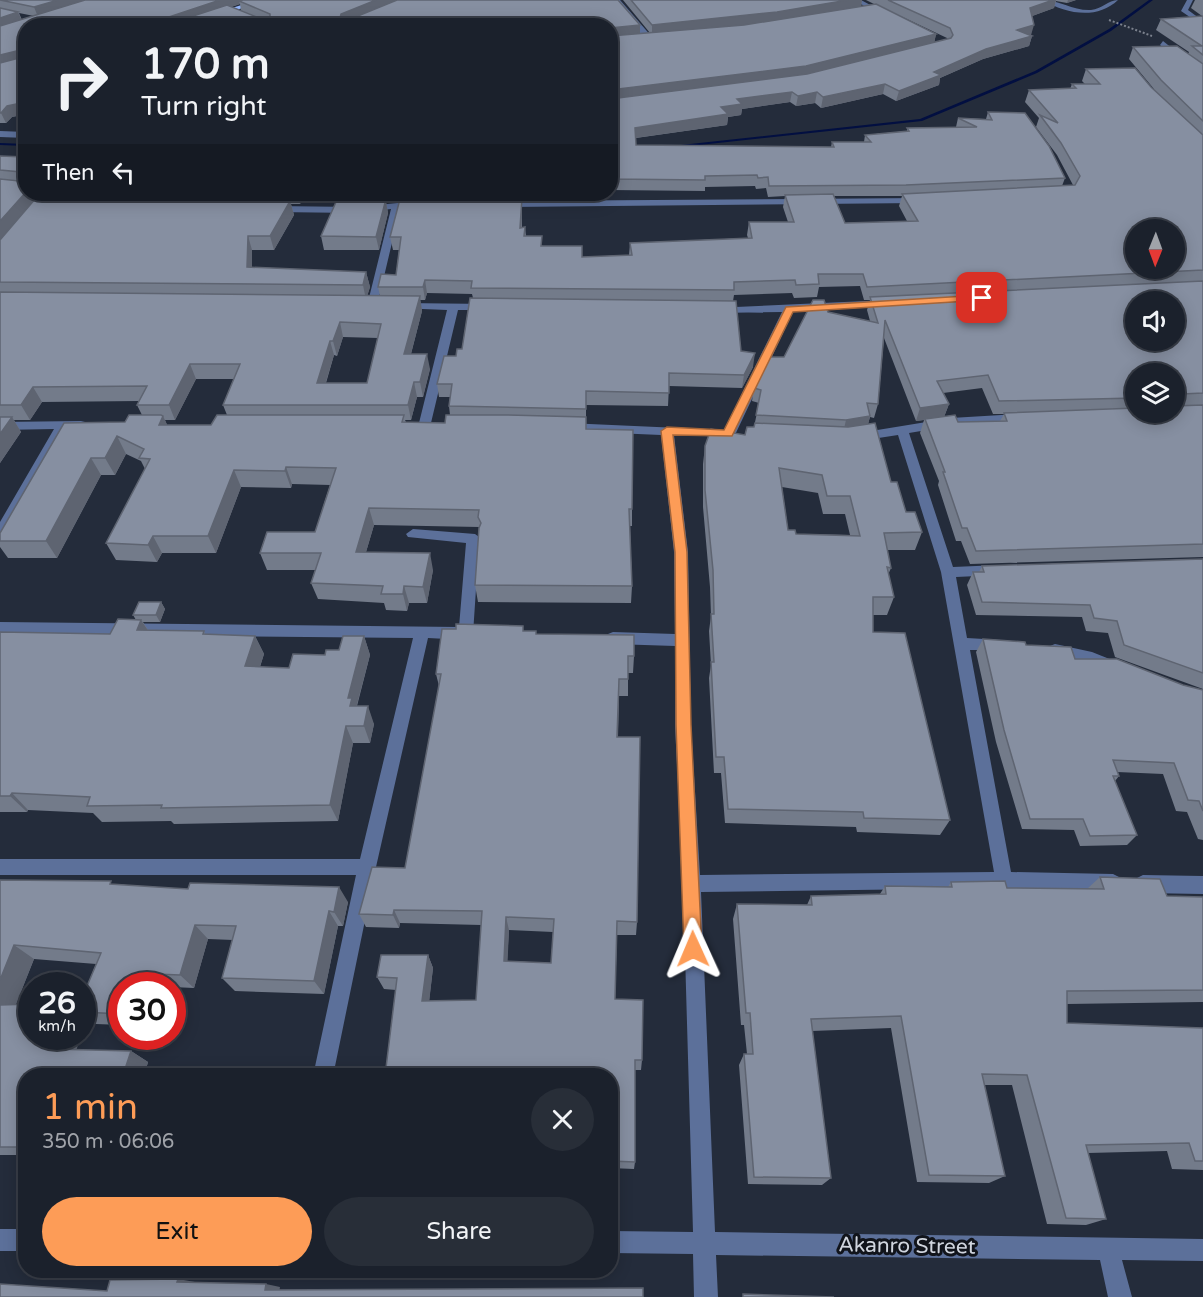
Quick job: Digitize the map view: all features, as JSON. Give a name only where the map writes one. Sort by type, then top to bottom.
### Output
[{"type":"main road","points":[[206,18],[265,0]]},
{"type":"street","points":[[616,0],[649,39]]},
{"type":"street","points":[[856,0],[894,19]]},
{"type":"street","points":[[1046,0],[1091,14],[1105,8],[1115,0]]},
{"type":"street","points":[[1190,0],[1184,11],[1203,24]]},
{"type":"street","points":[[856,13],[874,9]]},
{"type":"street","points":[[231,11],[243,15]]},
{"type":"street","points":[[638,40],[660,39]]},
{"type":"street","points":[[1163,43],[1203,77]]},
{"type":"street","points":[[0,134],[18,135]]},
{"type":"street","points":[[487,204],[926,200]]},
{"type":"street","points":[[22,225],[47,201]]},
{"type":"street","points":[[266,209],[357,210],[430,204]]},
{"type":"street","points":[[396,207],[377,306],[496,307]]},
{"type":"street","points":[[706,310],[789,309],[901,302]]},
{"type":"street","points":[[445,427],[418,427],[453,307]]},
{"type":"street","points":[[728,434],[789,309]]},
{"type":"street","points":[[843,439],[951,422],[1033,418]]},
{"type":"street","points":[[0,534],[63,425]]},
{"type":"street","points":[[0,426],[97,425]]},
{"type":"street","points":[[555,427],[746,435]]},
{"type":"street","points":[[902,429],[948,572],[1004,880]]},
{"type":"street","points":[[667,431],[681,552],[683,725],[692,884],[706,1297]]},
{"type":"street","points":[[0,628],[472,634],[471,544],[475,539],[413,534]]},
{"type":"street","points":[[948,572],[1017,570]]},
{"type":"street","points":[[325,1068],[367,867],[422,633]]},
{"type":"street","points":[[598,638],[682,640]]},
{"type":"street","points":[[960,643],[1018,648]]},
{"type":"street","points":[[1042,649],[1065,651],[1092,658],[1131,674]]},
{"type":"street","points":[[0,867],[367,867]]},
{"type":"street","points":[[692,884],[1004,880],[1203,885]]},
{"type":"street","points":[[0,1240],[18,1240]]},
{"type":"street","name":"Akanro Street","points":[[618,1242],[1203,1250]]},
{"type":"street","points":[[1108,1248],[1120,1297]]},
{"type":"path","points":[[1107,19],[1143,31]]},
{"type":"building","points":[[0,0],[58,0],[34,7]]},
{"type":"building","points":[[85,0],[220,0],[169,17],[176,18],[26,18]]},
{"type":"building","points":[[376,0],[341,14],[340,18],[270,18],[270,14],[239,1]]},
{"type":"building","points":[[397,0],[618,0],[640,25],[618,27],[618,18],[353,18]]},
{"type":"building","points":[[631,0],[848,0],[777,12],[652,25]]},
{"type":"building","points":[[888,0],[1053,0],[1030,8],[1034,25],[1017,30],[1032,36],[986,49],[934,72],[941,75],[899,91],[885,84],[823,97],[817,92],[798,96],[792,92],[737,99],[742,104],[721,107],[728,114],[635,128],[636,145],[834,147],[832,142],[871,142],[865,135],[909,131],[907,128],[977,127],[958,118],[992,120],[988,112],[1025,113],[1049,146],[1065,178],[906,185],[769,186],[768,177],[758,178],[757,175],[705,176],[705,180],[618,179],[618,98],[807,74],[951,38],[953,35],[950,28]]},
{"type":"building","points":[[876,4],[936,34],[806,66],[618,89],[618,35],[744,25]]},
{"type":"building","points":[[227,5],[259,18],[187,18]]},
{"type":"building","points":[[0,8],[18,12],[0,18]]},
{"type":"building","points":[[1203,16],[1203,55],[1192,46],[1202,46],[1161,19]]},
{"type":"building","points":[[18,20],[18,51],[0,55],[0,26]]},
{"type":"building","points":[[1177,46],[1203,64],[1203,121],[1161,80],[1133,47]]},
{"type":"building","points":[[18,58],[18,104],[7,106],[1,113],[0,113],[0,63]]},
{"type":"building","points":[[1135,68],[1151,87],[1203,135],[1203,270],[1185,271],[1185,219],[1125,219],[1125,274],[867,287],[863,274],[818,274],[819,284],[796,285],[795,280],[734,282],[734,290],[471,288],[472,281],[425,280],[423,287],[378,287],[381,274],[396,275],[401,237],[390,237],[399,201],[522,201],[520,228],[525,227],[524,236],[542,236],[541,246],[582,246],[582,257],[632,255],[630,243],[752,238],[749,222],[794,222],[785,195],[833,194],[845,223],[918,221],[902,194],[1075,185],[1080,176],[1061,143],[1040,115],[1058,123],[1029,90],[1076,88],[1072,84],[1100,84],[1086,69]]},
{"type":"building","points":[[0,156],[18,157],[18,172],[0,170]]},
{"type":"building","points":[[0,179],[18,181],[18,201],[0,221]]},
{"type":"building","points":[[33,201],[290,201],[270,236],[248,236],[247,267],[366,272],[363,285],[0,282],[0,240]]},
{"type":"building","points":[[385,201],[376,237],[321,236],[336,202]]},
{"type":"building","points":[[1203,281],[1203,393],[1185,394],[1185,363],[1125,363],[1125,398],[999,401],[988,375],[937,381],[949,404],[920,408],[885,320],[878,404],[867,403],[870,416],[846,420],[756,415],[761,390],[754,388],[770,357],[784,357],[813,300],[824,300],[828,312],[878,323],[870,297]]},
{"type":"building","points":[[0,292],[420,296],[404,354],[427,354],[420,382],[414,382],[408,405],[223,405],[240,364],[190,364],[169,405],[137,405],[147,386],[33,387],[21,405],[0,405]],"holes":[[[340,322],[381,324],[367,383],[317,383],[330,341],[333,341]]]},
{"type":"building","points":[[470,298],[736,301],[741,351],[755,353],[744,375],[669,373],[669,393],[586,391],[586,409],[449,406],[452,384],[437,384],[444,356],[456,356],[457,349],[462,349]]},
{"type":"building","points":[[1203,405],[1203,544],[976,551],[967,528],[962,528],[943,472],[945,472],[925,419],[955,415],[958,422],[1007,421],[1004,413],[1125,408],[1125,423],[1185,423],[1185,406]]},
{"type":"building","points":[[129,415],[161,415],[163,416],[159,425],[211,425],[217,415],[404,415],[402,422],[445,423],[446,415],[586,417],[586,429],[633,430],[632,509],[629,509],[632,586],[475,585],[481,523],[478,517],[479,510],[369,508],[356,552],[430,553],[423,587],[404,586],[403,594],[381,594],[383,586],[311,583],[321,553],[260,553],[267,532],[315,532],[336,468],[286,467],[285,471],[234,470],[208,536],[153,536],[148,545],[106,543],[150,459],[139,458],[144,449],[117,436],[105,458],[91,458],[46,541],[0,541],[0,533],[64,423],[125,422]]},
{"type":"building","points":[[0,417],[12,417],[0,434]]},
{"type":"building","points":[[755,423],[848,427],[875,423],[891,482],[897,482],[906,512],[915,512],[922,532],[884,533],[891,568],[887,567],[894,597],[873,597],[873,632],[905,633],[950,820],[864,818],[863,812],[728,809],[724,757],[716,757],[711,662],[714,662],[711,614],[714,614],[713,570],[705,490],[705,446],[711,429],[745,435],[747,427],[754,427]],"holes":[[[779,468],[822,475],[827,496],[850,496],[860,536],[796,534],[795,530],[788,530]]]},
{"type":"building","points":[[1203,559],[1203,673],[1124,645],[1117,621],[1094,618],[1090,605],[982,602],[973,572],[984,572],[982,566]]},
{"type":"building","points":[[139,602],[161,602],[156,615],[133,615]]},
{"type":"building","points":[[118,619],[141,620],[137,630],[204,631],[203,634],[255,636],[245,666],[289,668],[293,654],[325,655],[326,650],[339,650],[343,636],[364,636],[348,698],[352,698],[350,706],[368,706],[364,726],[346,726],[330,805],[161,808],[162,805],[87,806],[90,797],[12,793],[10,796],[0,796],[0,632],[110,634]]},
{"type":"building","points":[[456,624],[523,626],[523,631],[536,631],[536,634],[634,635],[634,656],[628,656],[628,679],[619,679],[617,737],[640,737],[637,922],[617,921],[615,999],[643,1000],[642,1060],[635,1060],[635,1162],[618,1161],[618,1068],[386,1068],[397,978],[377,977],[381,955],[428,955],[422,1001],[476,1000],[482,911],[394,910],[393,915],[359,914],[372,867],[405,868],[441,674],[436,674],[442,629],[456,629]],"holes":[[[506,917],[554,919],[551,963],[504,961]]]},
{"type":"building","points":[[983,639],[1025,642],[1026,645],[1071,647],[1075,659],[1117,659],[1183,685],[1203,690],[1203,811],[1199,801],[1188,800],[1174,763],[1113,760],[1119,776],[1113,776],[1137,835],[1090,836],[1083,819],[1030,819],[1004,730]]},
{"type":"building","points":[[1100,877],[1160,879],[1167,896],[1203,897],[1203,990],[1067,991],[1067,1023],[1203,1028],[1203,1161],[1195,1161],[1189,1143],[1086,1145],[1106,1219],[1066,1218],[1027,1075],[982,1074],[1005,1176],[929,1175],[901,1016],[811,1019],[831,1178],[754,1177],[744,1054],[753,1054],[750,1013],[746,1013],[737,904],[812,905],[811,896],[886,894],[885,886],[952,887],[951,882],[1005,881],[1007,888],[1104,889]]},
{"type":"building","points":[[0,880],[111,881],[110,884],[188,889],[190,883],[339,887],[334,912],[329,911],[314,981],[222,978],[236,926],[195,925],[181,972],[108,972],[108,1013],[96,1013],[96,972],[93,972],[101,953],[14,945],[0,980]]},
{"type":"building","points":[[18,1004],[18,1050],[131,1051],[125,1068],[18,1068],[18,1147],[0,1147],[0,1005]]},
{"type":"building","points":[[178,1279],[177,1282],[266,1284],[265,1290],[643,1288],[643,1297],[0,1297],[0,1284],[107,1291],[110,1280]]},
{"type":"building","points":[[743,1294],[834,1297],[743,1297]]},
{"type":"waterway","points":[[681,146],[921,120],[1036,72],[1110,30],[1151,0]]},
{"type":"waterway","points":[[0,144],[18,145]]},
{"type":"route","points":[[693,949],[692,884],[683,725],[681,552],[667,431],[728,434],[789,309],[982,298]]}]
